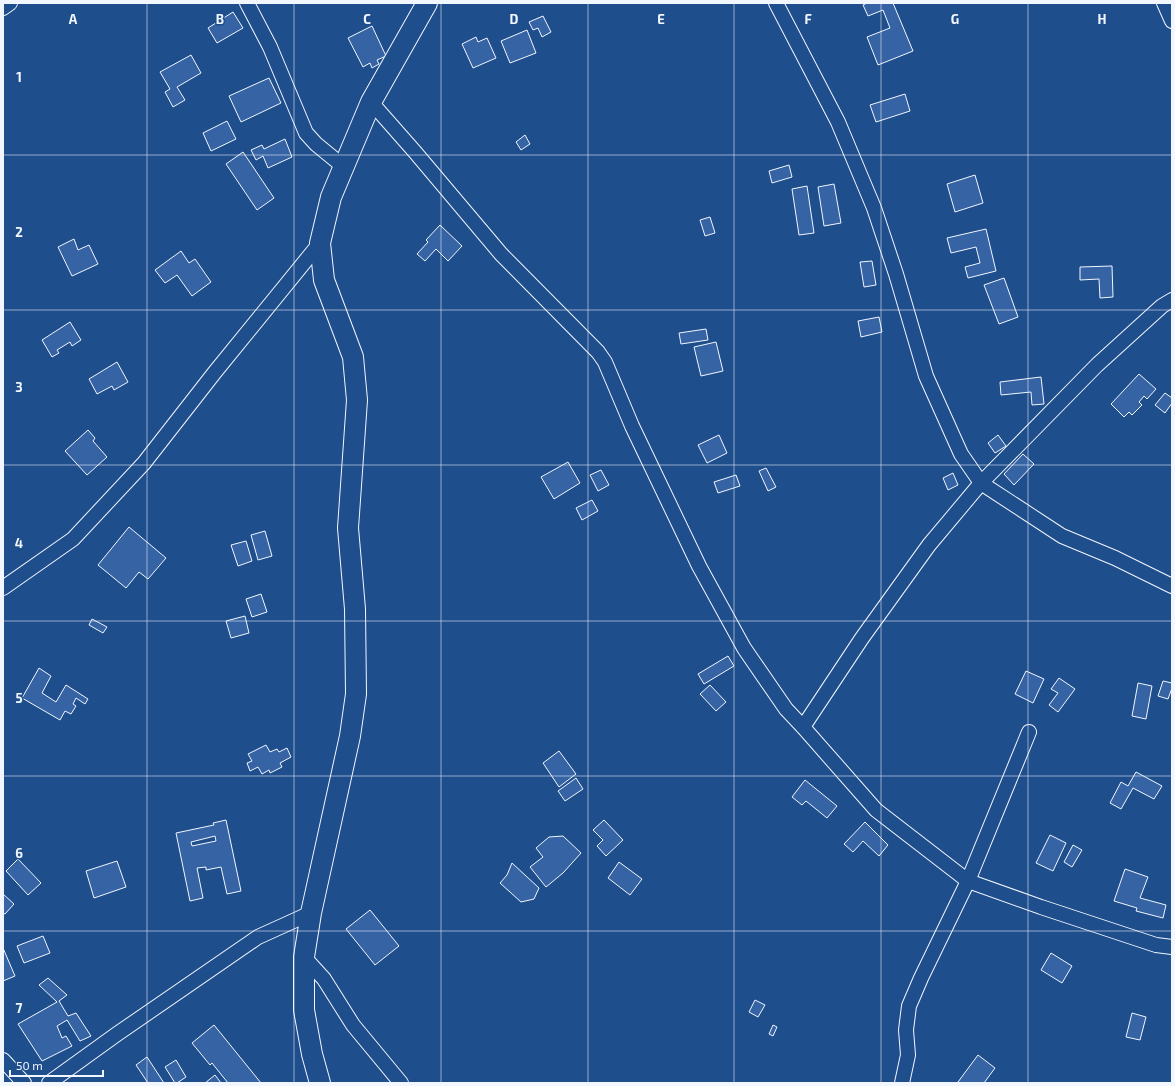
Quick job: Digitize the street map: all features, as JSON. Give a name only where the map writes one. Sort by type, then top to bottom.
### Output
[{"type":"highway","points":[[320,1083],[312,1054],[304,1010],[304,957],[311,912],[350,736],[356,694],[354,609],[348,528],[357,400],[353,357],[324,280],[320,243],[331,196],[371,102],[427,3]]},
{"type":"street","points":[[3,8],[10,3]]},
{"type":"street","points":[[247,3],[270,47],[306,133],[316,144],[344,167]]},
{"type":"street","points":[[776,3],[838,122],[874,208],[896,274],[926,376],[961,454],[981,483],[1062,536],[1115,558],[1172,586]]},
{"type":"street","points":[[1164,3],[1172,21]]},
{"type":"street","points":[[371,102],[501,254],[598,352],[605,362],[632,426],[699,566],[740,641],[786,709],[876,810],[968,880],[1041,907],[1156,945],[1172,947]]},
{"type":"street","points":[[3,588],[73,539],[139,469],[215,372],[320,243]]},
{"type":"street","points":[[803,727],[862,638],[929,545],[981,483],[1097,365],[1162,306],[1172,300]]},
{"type":"street","points":[[902,1083],[908,1055],[906,1030],[909,1006],[968,880],[1029,732]]},
{"type":"street","points":[[49,1083],[117,1034],[258,937],[311,912]]},
{"type":"street","points":[[304,957],[324,979],[353,1025],[401,1083]]},
{"type":"street","points":[[3,1060],[24,1083]]},
{"type":"building","points":[[867,3],[893,3],[913,51],[878,65],[867,37],[890,28],[883,10],[868,16],[863,5]]},
{"type":"building","points":[[233,12],[243,28],[217,43],[208,28]]},
{"type":"building","points":[[543,16],[551,32],[542,37],[538,28],[533,30],[529,22]]},
{"type":"building","points":[[372,26],[386,56],[377,60],[379,64],[372,68],[370,63],[363,67],[348,38]]},
{"type":"building","points":[[527,30],[536,53],[510,63],[501,41]]},
{"type":"building","points":[[476,37],[478,42],[487,38],[496,58],[473,68],[462,44]]},
{"type":"building","points":[[191,55],[201,73],[177,87],[185,100],[173,107],[165,92],[170,89],[160,72]]},
{"type":"building","points":[[269,78],[281,103],[241,122],[229,96]]},
{"type":"building","points":[[905,94],[910,111],[876,122],[870,105]]},
{"type":"building","points":[[227,121],[236,139],[211,151],[203,133]]},
{"type":"building","points":[[525,135],[530,144],[521,150],[516,142]]},
{"type":"building","points":[[285,139],[292,157],[268,168],[263,156],[256,160],[251,150],[262,145],[264,149]]},
{"type":"building","points":[[243,152],[274,198],[257,210],[226,164]]},
{"type":"building","points":[[789,165],[792,177],[772,183],[769,171]]},
{"type":"building","points":[[975,175],[983,203],[955,212],[947,184]]},
{"type":"building","points":[[834,184],[841,223],[824,226],[818,187]]},
{"type":"building","points":[[807,186],[814,233],[799,235],[792,189]]},
{"type":"building","points":[[710,217],[715,233],[705,236],[700,220]]},
{"type":"building","points":[[440,225],[462,246],[448,261],[436,249],[425,261],[417,254],[428,242],[426,240]]},
{"type":"building","points":[[986,229],[996,271],[968,278],[965,267],[980,263],[976,247],[951,253],[947,238]]},
{"type":"building","points":[[74,239],[78,250],[89,245],[98,264],[72,276],[58,247]]},
{"type":"building","points":[[181,251],[189,263],[195,259],[211,282],[192,296],[177,275],[165,283],[155,270]]},
{"type":"building","points":[[872,261],[876,285],[864,287],[860,262]]},
{"type":"building","points":[[1112,266],[1113,297],[1100,298],[1099,279],[1080,280],[1080,267]]},
{"type":"building","points":[[1004,278],[1018,317],[999,324],[984,285]]},
{"type":"building","points":[[879,317],[882,332],[861,337],[858,321]]},
{"type":"building","points":[[70,322],[81,340],[72,346],[70,342],[57,350],[59,353],[52,357],[42,340]]},
{"type":"building","points":[[706,329],[708,340],[681,344],[679,333]]},
{"type":"building","points":[[716,342],[723,371],[701,376],[694,347]]},
{"type":"building","points":[[117,362],[128,382],[114,390],[112,386],[97,394],[89,379]]},
{"type":"building","points":[[1139,374],[1156,389],[1147,399],[1144,396],[1139,402],[1142,405],[1132,415],[1129,412],[1124,417],[1111,404]]},
{"type":"building","points":[[1041,377],[1044,404],[1032,405],[1031,392],[1001,395],[1000,382]]},
{"type":"building","points":[[1165,393],[1172,398],[1172,403],[1165,413],[1155,405]]},
{"type":"building","points":[[88,430],[95,438],[93,441],[107,457],[87,475],[65,451]]},
{"type":"building","points":[[719,435],[727,453],[707,463],[698,445]]},
{"type":"building","points":[[998,435],[1006,446],[995,453],[988,443]]},
{"type":"building","points":[[1023,454],[1034,464],[1014,485],[1004,474]]},
{"type":"building","points":[[568,462],[580,483],[554,499],[541,477]]},
{"type":"building","points":[[766,468],[776,487],[768,491],[759,471]]},
{"type":"building","points":[[601,470],[609,485],[598,491],[590,475]]},
{"type":"building","points":[[953,473],[958,485],[948,490],[943,478]]},
{"type":"building","points":[[736,475],[740,486],[718,493],[714,482]]},
{"type":"building","points":[[592,500],[598,511],[582,520],[576,508]]},
{"type":"building","points":[[129,527],[166,558],[148,579],[139,572],[126,588],[98,565]]},
{"type":"building","points":[[265,531],[272,556],[258,560],[251,535]]},
{"type":"building","points":[[246,541],[252,561],[238,566],[231,545]]},
{"type":"building","points":[[261,594],[267,612],[252,617],[246,599]]},
{"type":"building","points":[[245,616],[249,633],[231,638],[226,621]]},
{"type":"building","points":[[92,619],[107,627],[103,633],[89,625]]},
{"type":"building","points":[[728,656],[734,666],[704,684],[698,674]]},
{"type":"building","points":[[39,668],[51,676],[42,693],[56,702],[66,685],[88,699],[85,704],[76,698],[73,704],[76,706],[71,714],[65,711],[60,720],[22,698]]},
{"type":"building","points":[[1026,671],[1044,679],[1033,703],[1015,694]]},
{"type":"building","points":[[1059,678],[1075,689],[1058,712],[1049,705],[1058,693],[1051,689]]},
{"type":"building","points":[[1163,681],[1172,683],[1172,688],[1168,699],[1158,696]]},
{"type":"building","points":[[1138,683],[1152,686],[1146,719],[1132,716]]},
{"type":"building","points":[[710,685],[726,702],[716,711],[700,694]]},
{"type":"building","points":[[266,745],[270,752],[277,749],[279,752],[287,748],[291,757],[280,763],[282,767],[270,773],[269,770],[262,774],[258,767],[250,771],[247,763],[252,761],[248,754]]},
{"type":"building","points":[[559,751],[576,774],[559,787],[543,763]]},
{"type":"building","points":[[1136,772],[1162,786],[1154,799],[1133,788],[1121,809],[1110,803],[1121,782],[1128,786]]},
{"type":"building","points":[[576,778],[583,789],[565,801],[558,791]]},
{"type":"building","points":[[805,780],[837,806],[827,818],[806,801],[802,805],[792,797]]},
{"type":"building","points":[[226,820],[241,891],[227,894],[221,867],[206,870],[206,867],[197,868],[203,898],[190,901],[176,833],[214,825],[213,823]],"holes":[[[215,836],[216,841],[192,846],[191,842]]]},
{"type":"building","points":[[604,820],[623,840],[606,856],[597,846],[603,840],[593,830]]},
{"type":"building","points":[[865,822],[888,845],[879,856],[863,841],[853,852],[844,844]]},
{"type":"building","points":[[1050,835],[1066,843],[1053,871],[1036,863]]},
{"type":"building","points":[[563,836],[581,853],[563,873],[546,887],[530,867],[543,857],[536,848],[549,837]]},
{"type":"building","points":[[1073,845],[1082,850],[1072,867],[1064,862]]},
{"type":"building","points":[[18,859],[41,883],[28,895],[6,871]]},
{"type":"building","points":[[117,861],[126,887],[94,898],[86,871]]},
{"type":"building","points":[[619,862],[642,879],[630,895],[608,878]]},
{"type":"building","points":[[512,863],[539,888],[534,899],[521,902],[500,883],[507,875]]},
{"type":"building","points":[[1125,869],[1148,877],[1140,898],[1166,905],[1163,918],[1136,911],[1137,908],[1114,901]]},
{"type":"building","points":[[3,894],[14,904],[5,914],[3,913]]},
{"type":"building","points":[[370,910],[399,946],[375,965],[346,929]]},
{"type":"building","points":[[43,936],[50,953],[24,963],[17,946]]},
{"type":"building","points":[[3,948],[15,976],[3,981]]},
{"type":"building","points":[[1051,953],[1072,966],[1062,983],[1041,970]]},
{"type":"building","points":[[48,978],[67,995],[59,1001],[68,1016],[76,1013],[91,1036],[80,1041],[67,1020],[57,1026],[62,1038],[66,1036],[72,1046],[42,1061],[18,1024],[57,1002],[39,985]]},
{"type":"building","points":[[755,1000],[765,1005],[758,1017],[749,1012]]},
{"type":"building","points":[[1132,1013],[1146,1017],[1140,1040],[1126,1037]]},
{"type":"building","points":[[214,1025],[261,1083],[228,1083],[212,1063],[210,1065],[192,1043]]},
{"type":"building","points":[[773,1025],[777,1027],[773,1036],[769,1034]]},
{"type":"building","points":[[978,1055],[995,1068],[984,1083],[958,1082]]},
{"type":"building","points":[[147,1057],[164,1083],[148,1083],[136,1065]]},
{"type":"building","points":[[176,1060],[186,1077],[175,1083],[165,1067]]},
{"type":"building","points":[[215,1075],[221,1083],[205,1083]]}]
